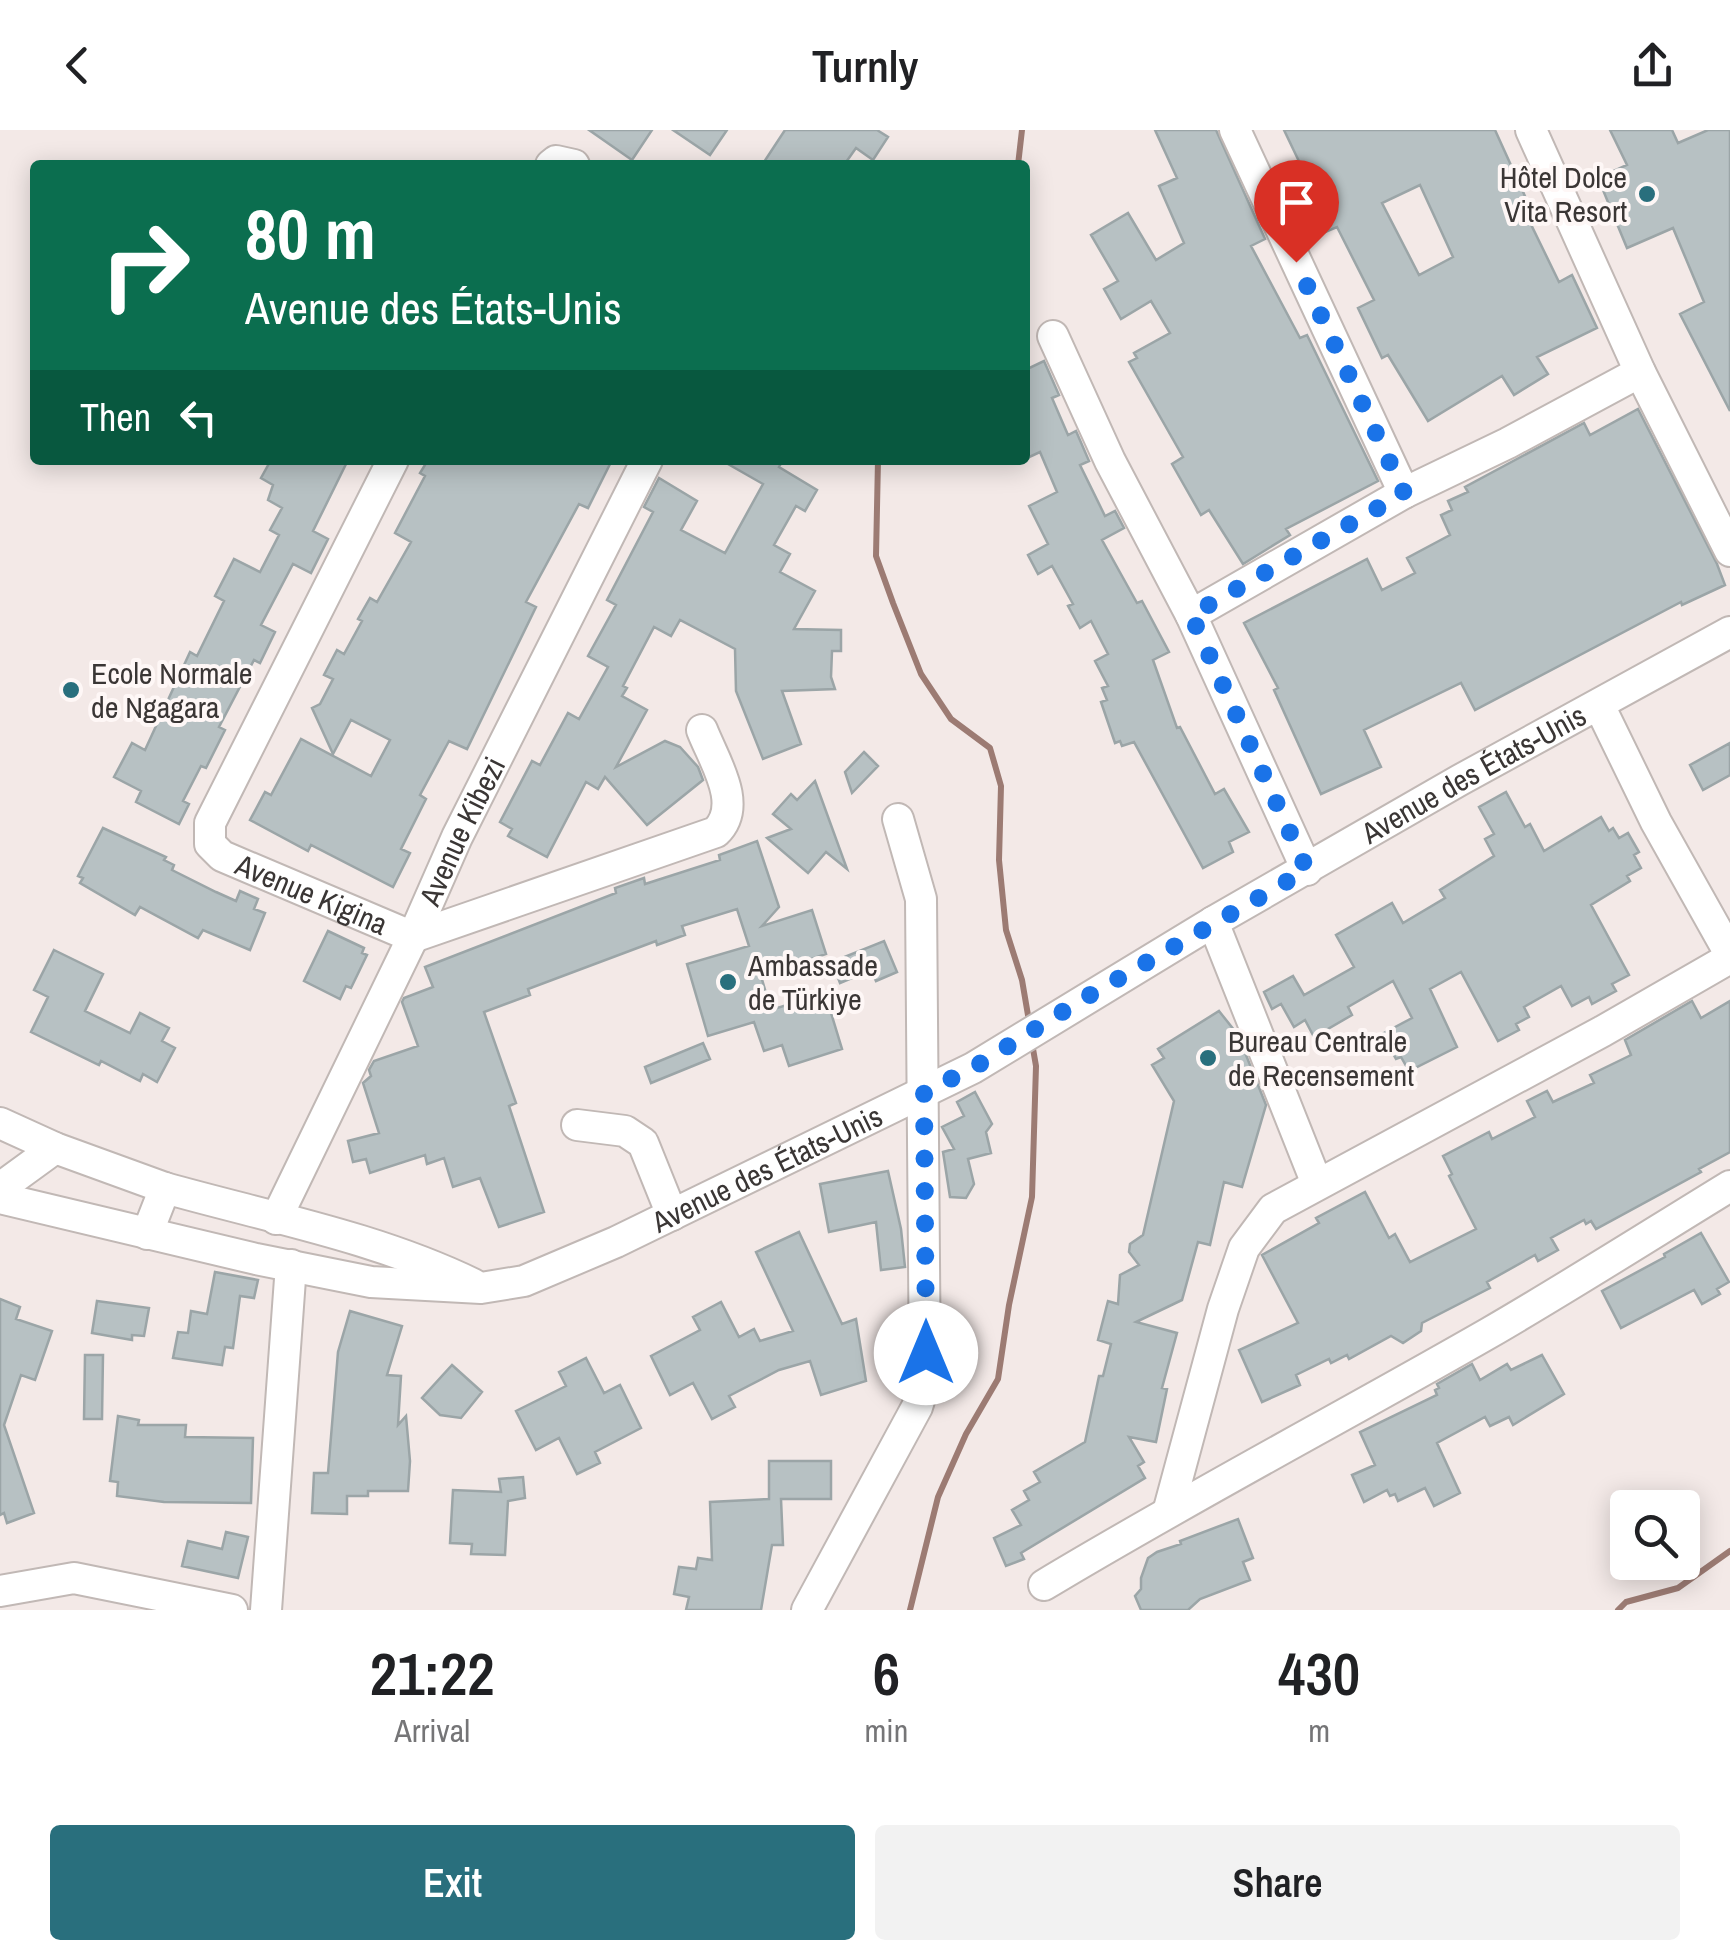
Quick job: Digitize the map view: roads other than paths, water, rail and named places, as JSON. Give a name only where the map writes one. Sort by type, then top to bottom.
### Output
[{"type":"street","points":[[1235,130],[1404,493]]},
{"type":"street","points":[[1531,130],[1640,372],[1730,551]]},
{"type":"street","points":[[1053,336],[1110,462],[1191,615],[1307,870]]},
{"type":"street","points":[[1191,615],[1404,493],[1640,372]]},
{"type":"street","name":"Avenue Kigina","points":[[390,465],[210,823],[210,844],[222,856],[414,937],[716,832],[726,822],[730,804],[702,730]]},
{"type":"street","name":"Avenue Kibezi","points":[[276,1219],[414,937],[457,837],[644,465]]},
{"type":"street","name":"Avenue des États-Unis","points":[[0,1198],[371,1282],[482,1288],[524,1281],[672,1215],[973,1068],[1213,922],[1460,780],[1730,632]]},
{"type":"street","points":[[1169,1509],[1223,1309],[1244,1248],[1273,1209],[1603,1031],[1730,956],[1656,822],[1599,704]]},
{"type":"street","points":[[807,1610],[917,1407],[925,1381],[921,899],[898,819]]},
{"type":"street","points":[[1213,922],[1318,1184]]},
{"type":"street","points":[[0,1123],[55,1148],[165,1188],[425,1260],[482,1288]]},
{"type":"street","points":[[576,1125],[625,1131],[642,1143],[672,1215]]},
{"type":"street","points":[[0,1188],[55,1148]]},
{"type":"street","points":[[1044,1584],[1169,1509],[1248,1470],[1493,1331],[1730,1186]]},
{"type":"street","points":[[147,1234],[165,1188]]},
{"type":"street","points":[[266,1610],[290,1265]]},
{"type":"street","points":[[0,1591],[74,1578],[232,1610]]},
{"type":"waterway","points":[[1019,160],[1022,130]]},
{"type":"waterway","points":[[878,465],[876,556],[893,603],[921,674],[951,719],[990,748],[1001,786],[999,860],[1006,930],[1022,980],[1029,1021]]},
{"type":"waterway","points":[[910,1610],[938,1497],[966,1434],[998,1379],[1032,1197],[1036,1066],[1032,1043]]},
{"type":"waterway","points":[[1618,1610],[1626,1602],[1678,1588],[1730,1551]]},
{"type":"place","name":"Hôtel Dolce Vita Resort","points":[[1647,194]]},
{"type":"place","name":"Ecole Normale de Ngagara","points":[[71,690]]},
{"type":"place","name":"Ambassade de Türkiye","points":[[728,982]]},
{"type":"place","name":"Bureau Centrale de Recensement","points":[[1208,1058]]}]
